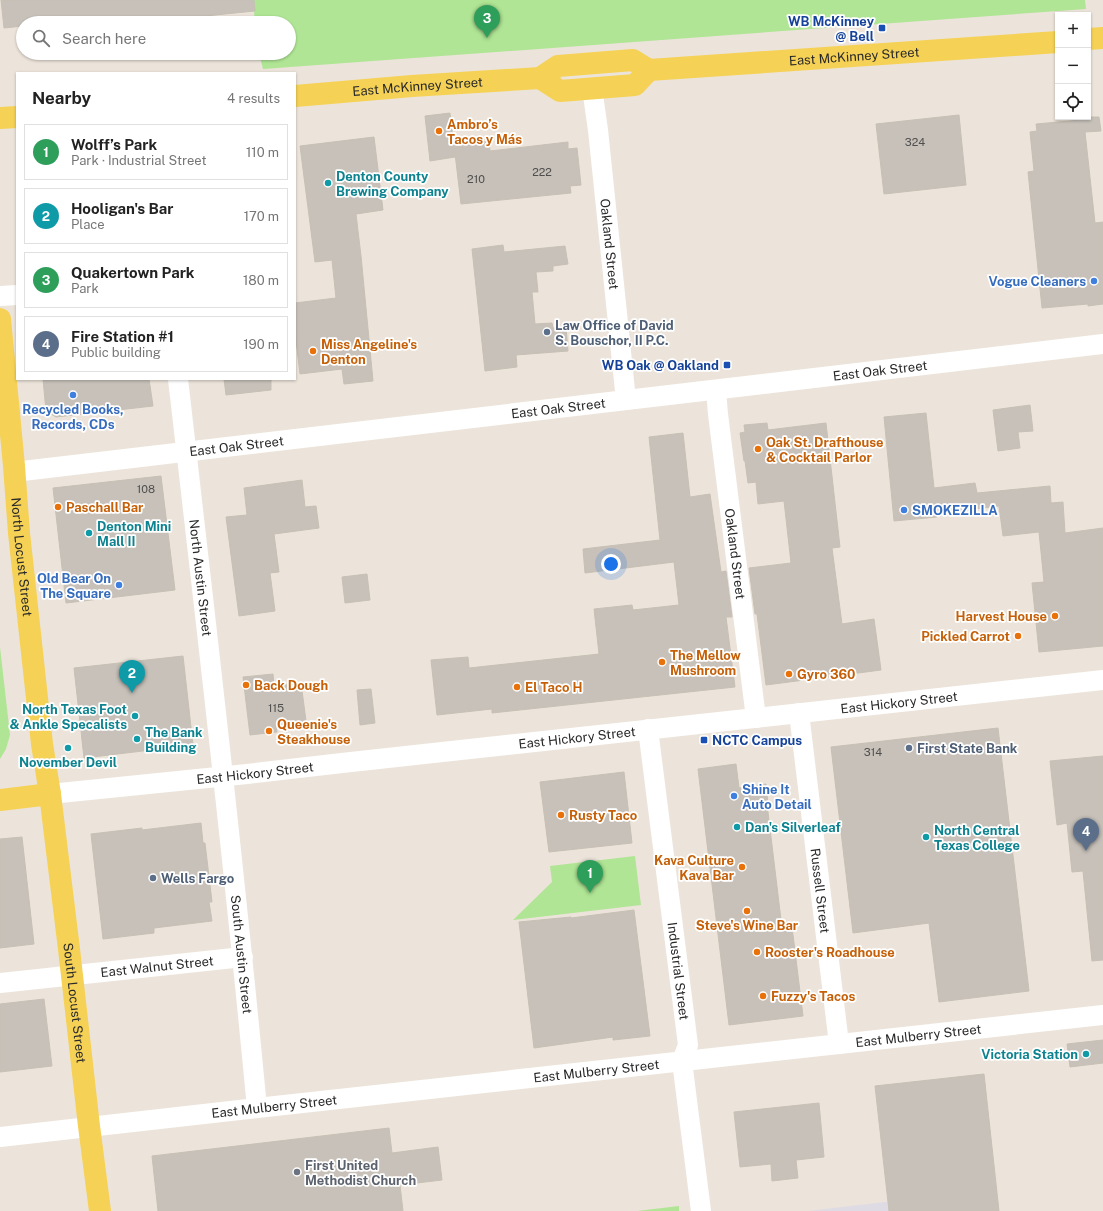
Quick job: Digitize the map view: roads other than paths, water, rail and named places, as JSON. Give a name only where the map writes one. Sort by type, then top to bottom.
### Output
[{"type":"main road","points":[[1091,39],[1103,38]]},
{"type":"main road","name":"East McKinney Street","points":[[650,70],[1055,42]]},
{"type":"main road","points":[[633,60],[650,70],[635,85],[560,91],[540,78],[558,66],[633,60]]},
{"type":"main road","name":"East McKinney Street","points":[[296,96],[412,86],[540,78]]},
{"type":"main road","points":[[0,118],[16,117]]},
{"type":"main road","name":"North Locust Street","points":[[0,319],[7,472],[22,556],[42,744],[50,794]]},
{"type":"main road","points":[[0,800],[50,794]]},
{"type":"main road","name":"South Locust Street","points":[[50,794],[100,1211]]},
{"type":"street","name":"Oakland Street","points":[[592,88],[598,130],[626,400]]},
{"type":"street","points":[[0,296],[16,295]]},
{"type":"street","name":"East Oak Street","points":[[7,472],[1103,344]]},
{"type":"street","name":"North Austin Street","points":[[178,380],[224,776]]},
{"type":"street","name":"Oakland Street","points":[[716,390],[756,718]]},
{"type":"street","name":"East Hickory Street","points":[[50,794],[1103,680]]},
{"type":"street","name":"Russell Street","points":[[799,713],[839,1044]]},
{"type":"street","name":"Industrial Street","points":[[648,729],[688,1045],[682,1061],[701,1211]]},
{"type":"street","name":"South Austin Street","points":[[224,776],[257,1108]]},
{"type":"street","name":"East Walnut Street","points":[[0,983],[243,957]]},
{"type":"street","name":"East Mulberry Street","points":[[0,1137],[1103,1015]]},
{"type":"place","name":"WB McKinney @ Bell","points":[[882,28]]},
{"type":"place","name":"Quakertown Park","points":[[487,38]]},
{"type":"place","name":"Ambro’s Tacos y Más","points":[[439,131]]},
{"type":"place","name":"Denton County Brewing Company","points":[[328,183]]},
{"type":"place","name":"Vogue Cleaners","points":[[1094,281]]},
{"type":"place","name":"Law Office of David S. Bouschor, II P.C.","points":[[547,332]]},
{"type":"place","name":"Miss Angeline's Denton","points":[[313,351]]},
{"type":"place","name":"WB Oak @ Oakland","points":[[727,365]]},
{"type":"place","name":"Recycled Books, Records, CDs","points":[[73,395]]},
{"type":"place","name":"Oak St. Drafthouse & Cocktail Parlor","points":[[758,449]]},
{"type":"place","name":"Paschall Bar","points":[[58,507]]},
{"type":"place","name":"SMOKEZILLA","points":[[904,510]]},
{"type":"place","name":"Denton Mini Mall II","points":[[89,533]]},
{"type":"place","name":"Old Bear On The Square","points":[[119,585]]},
{"type":"place","name":"Harvest House","points":[[1055,616]]},
{"type":"place","name":"Pickled Carrot","points":[[1018,636]]},
{"type":"place","name":"The Mellow Mushroom","points":[[662,662]]},
{"type":"place","name":"Gyro 360","points":[[789,674]]},
{"type":"place","name":"Back Dough","points":[[246,685]]},
{"type":"place","name":"El Taco H","points":[[517,687]]},
{"type":"place","name":"Hooligan's Bar","points":[[132,693]]},
{"type":"place","name":"North Texas Foot & Ankle Specalists","points":[[135,716]]},
{"type":"place","name":"Queenie's Steakhouse","points":[[269,731]]},
{"type":"place","name":"The Bank Building","points":[[137,739]]},
{"type":"place","name":"NCTC Campus","points":[[704,740]]},
{"type":"place","name":"November Devil","points":[[68,748]]},
{"type":"place","name":"First State Bank","points":[[909,748]]},
{"type":"place","name":"Shine It Auto Detail","points":[[734,796]]},
{"type":"place","name":"Rusty Taco","points":[[561,815]]},
{"type":"place","name":"Dan's Silverleaf","points":[[737,827]]},
{"type":"place","name":"North Central Texas College","points":[[926,837]]},
{"type":"place","name":"Fire Station #1","points":[[1086,851]]},
{"type":"place","name":"Kava Culture Kava Bar","points":[[742,867]]},
{"type":"place","name":"Wells Fargo","points":[[153,878]]},
{"type":"place","name":"Wolff’s Park","points":[[590,893]]},
{"type":"place","name":"Steve's Wine Bar","points":[[747,911]]},
{"type":"place","name":"Rooster's Roadhouse","points":[[757,952]]},
{"type":"place","name":"Fuzzy's Tacos","points":[[763,996]]},
{"type":"place","name":"Victoria Station","points":[[1086,1054]]},
{"type":"place","name":"First United Methodist Church","points":[[297,1172]]}]
